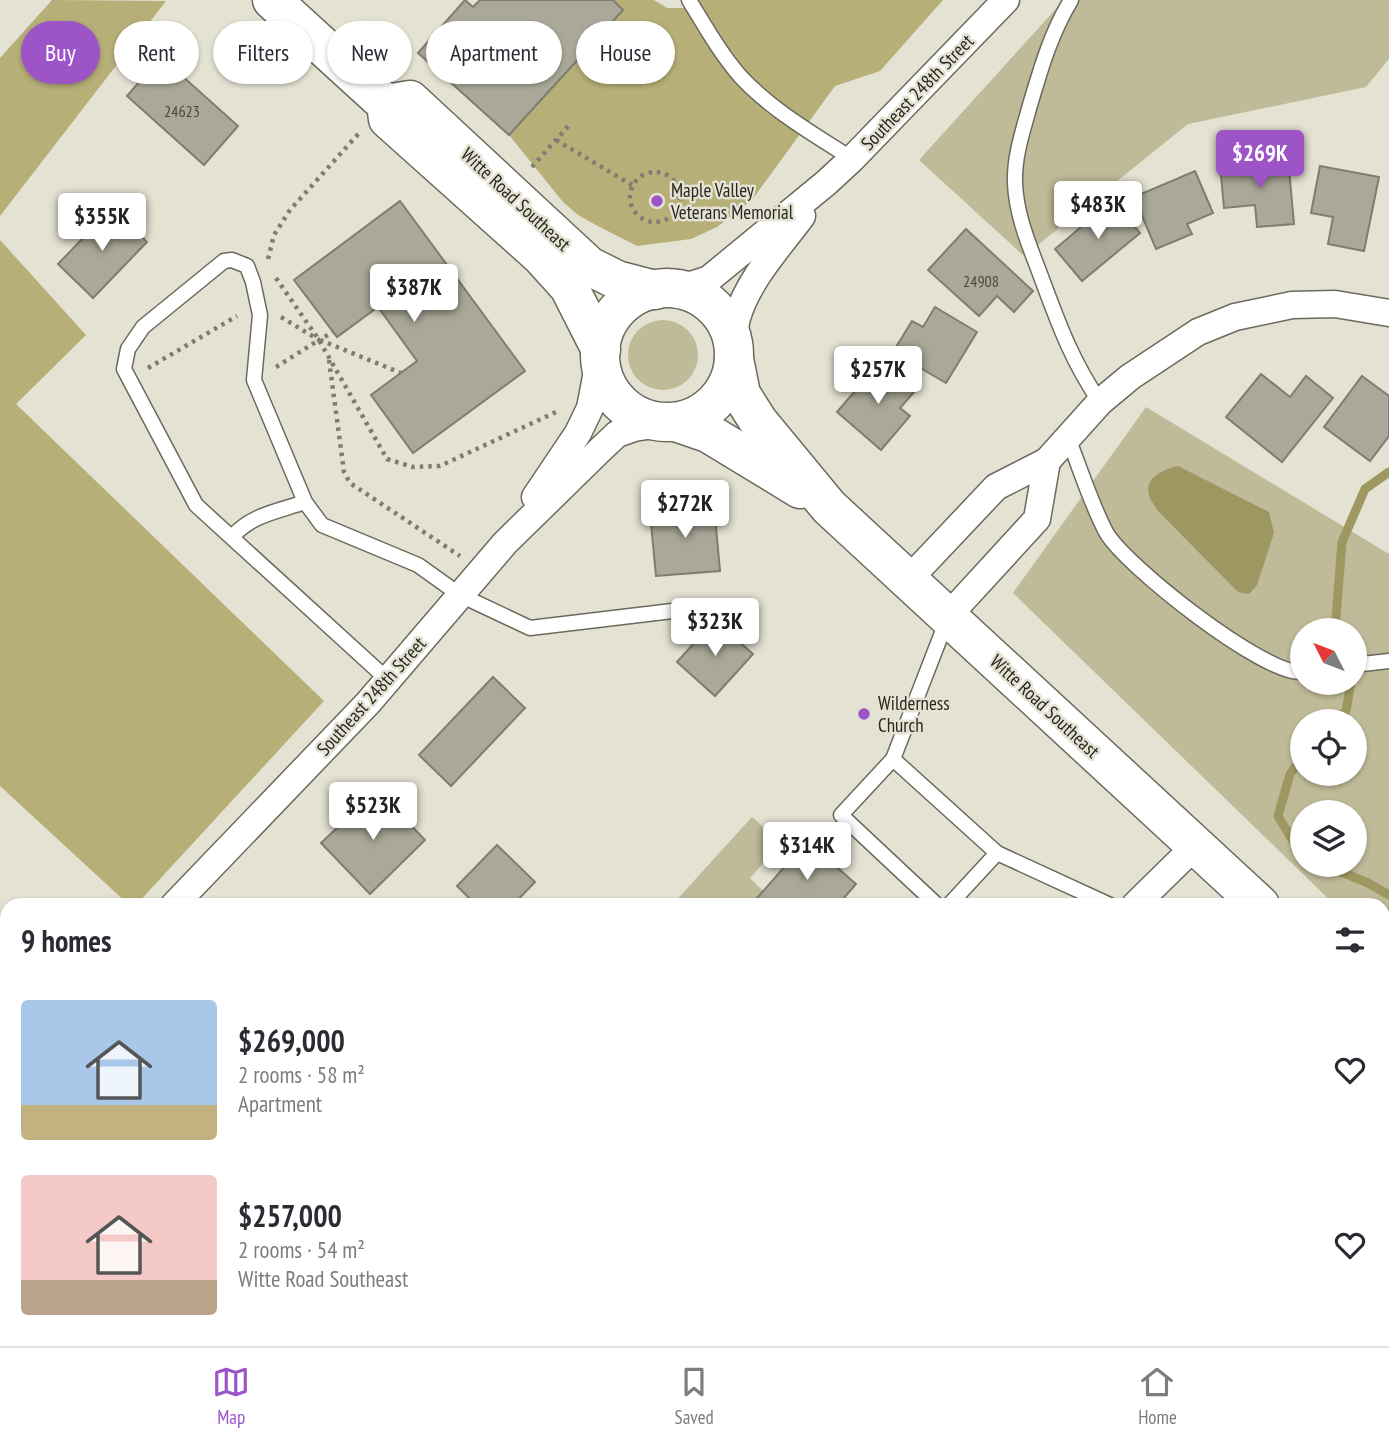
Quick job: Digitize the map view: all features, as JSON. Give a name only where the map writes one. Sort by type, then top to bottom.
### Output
[{"type":"street","name":"Witte Road Southeast","points":[[272,0],[386,104],[388,119],[541,256],[569,287],[601,353]]},
{"type":"street","name":"Southeast 248th Street","points":[[658,289],[709,279],[826,183],[1006,0]]},
{"type":"street","name":"Witte Road Southeast","points":[[386,104],[410,100],[589,266],[617,280],[658,289]]},
{"type":"street","name":"Southeast 248th Street","points":[[734,355],[736,321],[753,283],[826,183]]},
{"type":"street","points":[[658,289],[682,290],[710,304],[719,312],[730,330],[734,355],[733,372],[724,391],[711,407],[693,418],[674,422],[657,422],[642,418],[617,400],[605,379],[601,353],[608,324],[617,311],[644,292],[658,289]]},
{"type":"street","points":[[909,579],[996,487],[1047,461],[1100,402],[1130,377],[1198,332],[1235,317],[1292,305],[1335,304],[1389,313]]},
{"type":"street","name":"Southeast 248th Street","points":[[505,543],[578,433],[590,408],[601,353]]},
{"type":"street","name":"Witte Road Southeast","points":[[734,355],[738,386],[758,421],[829,508],[1252,898]]},
{"type":"street","name":"Witte Road Southeast","points":[[674,422],[717,438],[829,508]]},
{"type":"street","name":"Southeast 248th Street","points":[[181,898],[388,680],[505,543],[617,434],[634,428],[674,422]]},
{"type":"street","points":[[948,616],[1037,519],[1047,461]]},
{"type":"street","points":[[1142,898],[1195,846]]},
{"type":"lane","points":[[689,0],[723,56],[742,78],[770,103],[852,159]]},
{"type":"lane","points":[[1071,0],[1059,21],[1045,57],[1018,147],[1015,184],[1019,214],[1047,299],[1081,374],[1100,402]]},
{"type":"lane","points":[[388,680],[197,505],[124,369],[128,349],[143,327],[224,261],[232,260],[247,266],[254,282],[260,315],[254,380],[305,502],[322,525],[418,565],[460,595],[530,628],[689,609]]},
{"type":"lane","points":[[1068,438],[1106,533],[1127,559],[1226,638],[1267,663],[1290,671]]},
{"type":"lane","points":[[233,537],[243,525],[261,516],[305,502]]},
{"type":"lane","points":[[930,898],[841,815],[893,759],[948,616]]},
{"type":"lane","points":[[1367,663],[1389,661]]},
{"type":"lane","points":[[893,759],[997,853],[1095,898]]},
{"type":"lane","points":[[955,898],[997,853]]},
{"type":"path","points":[[266,265],[274,235],[289,210],[386,104]]},
{"type":"path","points":[[517,199],[526,175],[570,124]]},
{"type":"path","points":[[556,140],[632,185]]},
{"type":"path","points":[[663,173],[677,184],[680,192],[677,209],[666,220],[658,223],[642,220],[629,201],[632,185],[646,174],[663,173]]},
{"type":"path","points":[[274,275],[329,356],[387,459],[413,467],[440,466],[556,412]]},
{"type":"path","points":[[129,379],[257,304],[319,340],[401,373]]},
{"type":"path","points":[[254,380],[333,332]]},
{"type":"path","points":[[329,356],[344,472],[350,482],[481,570]]},
{"type":"shaded area","points":[[52,0],[166,1],[151,21],[114,21],[114,68],[0,216],[0,58],[21,35],[21,84],[100,84],[100,21],[33,21]]},
{"type":"shaded area","points":[[613,0],[654,0],[667,8],[684,8],[690,0],[943,0],[880,71],[835,86],[752,200],[717,227],[691,239],[637,246],[578,215],[563,202],[509,135],[556,84],[562,84],[562,77],[576,62],[576,84],[675,84],[675,21],[613,21],[623,10]]},
{"type":"shaded area","points":[[1064,0],[1389,0],[1389,59],[1366,87],[1188,124],[1024,256],[919,160]]},
{"type":"shaded area","points":[[0,240],[86,335],[16,404],[324,701],[142,898],[121,898],[0,786]]},
{"type":"shaded area","points":[[663,320],[688,330],[698,355],[688,380],[663,390],[638,380],[628,355],[638,330]]},
{"type":"shaded area","points":[[1146,407],[1389,554],[1389,898],[1328,898],[1306,877],[1367,877],[1367,800],[1290,800],[1290,861],[1013,593]]},
{"type":"shaded area","points":[[1178,466],[1269,512],[1274,533],[1257,585],[1249,594],[1238,592],[1157,510],[1150,499],[1148,489],[1153,479]]},
{"type":"shaded area","points":[[752,817],[781,843],[750,878],[763,891],[757,898],[678,898]]},
{"type":"building","points":[[465,0],[473,7],[480,0],[613,0],[623,10],[613,21],[576,21],[576,62],[562,77],[562,21],[446,21]]},
{"type":"building","points":[[426,44],[426,60],[418,53]]},
{"type":"building","points":[[137,84],[191,84],[238,126],[204,165],[127,96]]},
{"type":"building","points":[[452,84],[556,84],[509,135]]},
{"type":"building","points":[[1288,158],[1294,224],[1257,227],[1255,205],[1224,208],[1220,164]]},
{"type":"building","points":[[1320,166],[1379,177],[1364,251],[1328,244],[1333,217],[1311,213]]},
{"type":"building","points":[[1195,171],[1213,213],[1187,224],[1192,234],[1156,249],[1134,197]]},
{"type":"building","points":[[1113,200],[1140,233],[1082,281],[1055,249]]},
{"type":"building","points":[[400,201],[525,371],[413,453],[371,395],[417,361],[378,307],[337,337],[294,280]]},
{"type":"building","points":[[112,208],[147,242],[93,298],[58,264]]},
{"type":"building","points":[[966,229],[1033,291],[1014,312],[997,296],[979,316],[928,270]]},
{"type":"building","points":[[935,307],[977,332],[946,383],[893,352],[912,321],[923,327]]},
{"type":"building","points":[[880,362],[914,392],[900,408],[910,416],[881,450],[837,412]]},
{"type":"building","points":[[1261,374],[1290,397],[1306,376],[1333,398],[1282,462],[1226,417]]},
{"type":"building","points":[[1362,376],[1389,396],[1389,436],[1370,461],[1324,427]]},
{"type":"building","points":[[697,501],[698,506],[714,505],[720,571],[656,576],[650,513],[668,512],[668,503]]},
{"type":"building","points":[[715,620],[753,654],[715,696],[677,662]]},
{"type":"building","points":[[493,677],[525,708],[451,786],[419,755]]},
{"type":"building","points":[[377,790],[425,840],[370,894],[321,843]]},
{"type":"building","points":[[807,841],[856,884],[844,898],[757,898]]},
{"type":"building","points":[[497,845],[535,882],[520,898],[469,898],[457,886]]},
{"type":"waterway","points":[[1336,618],[1342,542],[1365,489],[1389,472]]},
{"type":"waterway","points":[[1346,709],[1349,695]]},
{"type":"waterway","points":[[1290,774],[1278,816],[1290,836]]},
{"type":"waterway","points":[[1353,877],[1389,895]]},
{"type":"place","name":"Maple Valley Veterans Memorial","points":[[657,201]]},
{"type":"place","name":"Wilderness Church","points":[[864,714]]}]
